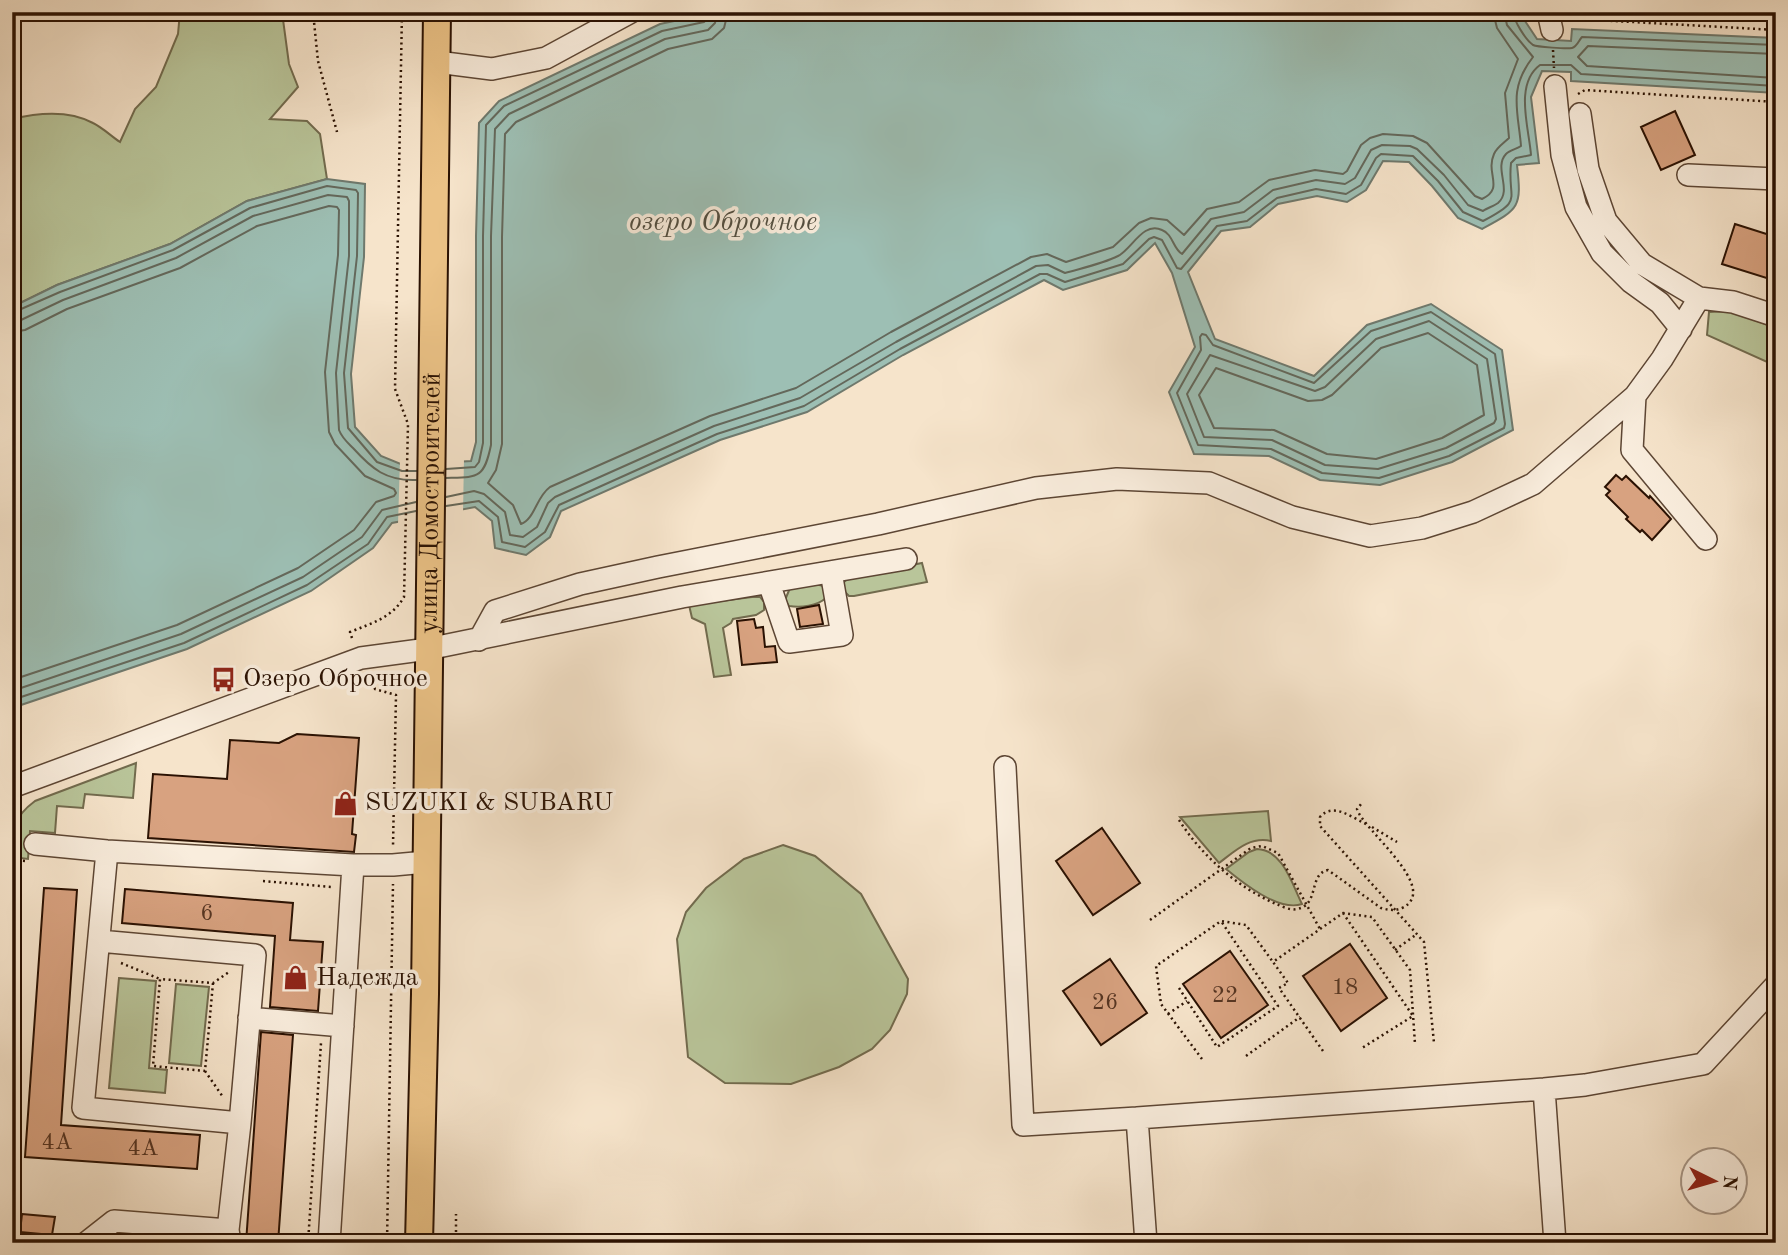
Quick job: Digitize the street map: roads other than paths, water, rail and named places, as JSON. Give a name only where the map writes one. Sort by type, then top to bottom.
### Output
[{"type":"main road","name":"улица Домостроителей","points":[[419,1243],[430,561],[420,423],[436,139],[437,12]]},
{"type":"street","points":[[437,62],[492,69],[546,58],[631,12]]},
{"type":"street","points":[[1555,82],[1562,155],[1576,207],[1602,253],[1631,282],[1660,303],[1681,329]]},
{"type":"street","points":[[1578,105],[1588,169],[1606,221],[1642,264],[1699,298],[1733,302],[1776,316]]},
{"type":"street","points":[[1688,174],[1776,179]]},
{"type":"street","points":[[479,639],[495,611],[580,584],[658,566],[878,524],[1036,488],[1117,479],[1209,483],[1292,517],[1370,536],[1422,528],[1473,512],[1533,484],[1635,396],[1699,298]]},
{"type":"street","points":[[1635,396],[1632,450],[1706,539]]},
{"type":"street","points":[[12,786],[361,658],[428,649],[682,597],[906,559]]},
{"type":"street","points":[[769,583],[789,642],[842,635],[831,572]]},
{"type":"street","points":[[1005,767],[1023,1125],[1544,1089],[1585,1085],[1703,1064],[1776,985]]},
{"type":"street","points":[[35,844],[107,851],[353,864],[426,862]]},
{"type":"street","points":[[107,851],[83,1108],[240,1123]]},
{"type":"street","points":[[329,1243],[353,864]]},
{"type":"street","points":[[86,1243],[114,1221],[229,1236],[255,955],[98,950]]},
{"type":"street","points":[[249,1018],[343,1026]]},
{"type":"street","points":[[1544,1089],[1555,1243]]},
{"type":"street","points":[[1137,1118],[1146,1243]]},
{"type":"water","name":"озеро Оброчное","points":[[717,12],[1519,12],[1537,39],[1571,41],[1572,29],[1776,38],[1776,93],[1571,81],[1571,72],[1542,71],[1531,97],[1539,163],[1517,165],[1519,190],[1515,206],[1504,217],[1482,229],[1458,218],[1409,162],[1383,161],[1366,190],[1347,202],[1317,196],[1278,204],[1250,227],[1221,231],[1188,272],[1215,339],[1314,376],[1367,325],[1431,304],[1502,350],[1513,430],[1452,462],[1380,485],[1320,480],[1269,456],[1194,454],[1169,392],[1195,347],[1172,273],[1155,243],[1127,270],[1063,290],[1044,280],[903,355],[807,412],[720,440],[561,511],[550,537],[526,555],[495,548],[492,521],[475,507],[392,523],[373,548],[311,591],[187,649],[12,708],[12,307],[57,285],[170,244],[247,201],[327,179],[365,184],[364,257],[351,374],[355,427],[381,456],[403,465],[471,461],[476,442],[479,123],[499,101],[660,24]]},
{"type":"place","name":"Озеро Оброчное","points":[[223,679]]},
{"type":"place","name":"SUZUKI & SUBARU","points":[[345,803]]},
{"type":"place","name":"Надежда","points":[[296,978]]}]
